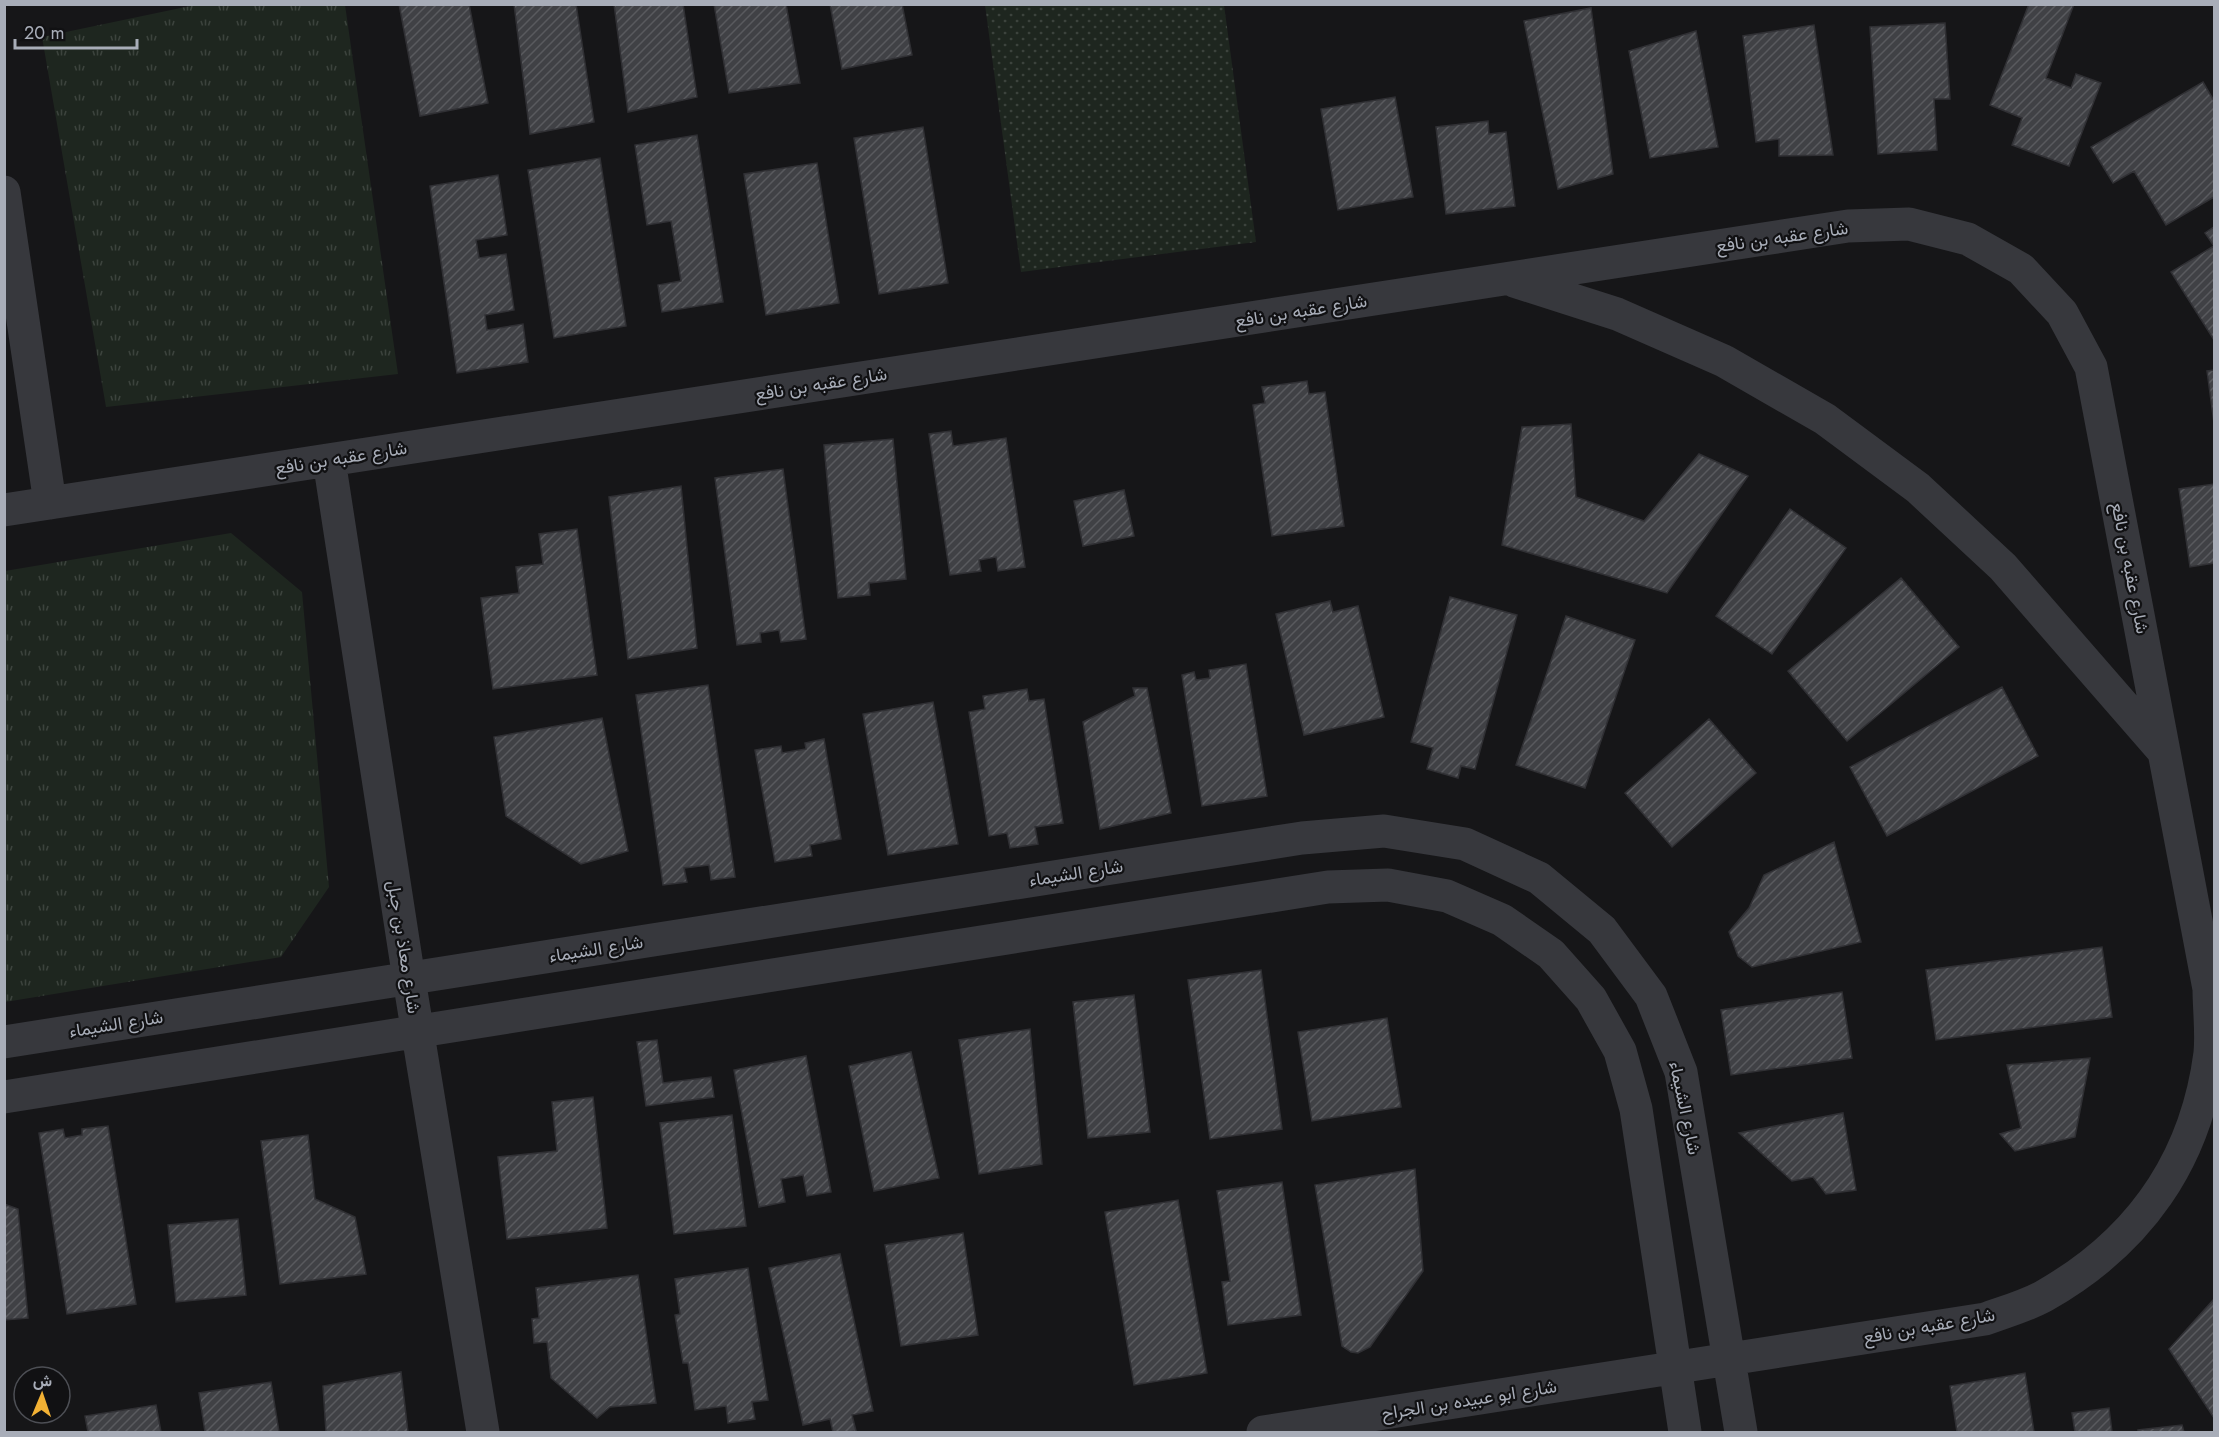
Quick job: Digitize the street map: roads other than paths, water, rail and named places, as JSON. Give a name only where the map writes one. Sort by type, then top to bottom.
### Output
[{"type":"street","points":[[4,192],[50,503]]},
{"type":"street","name":"شارع عقبه بن نافع","points":[[4,510],[1848,226],[1909,224],[1968,238],[2021,269],[2062,313],[2091,367],[2209,989],[2210,1051],[2198,1112],[2175,1169],[2139,1221],[2095,1263],[2043,1297],[1985,1319],[1674,1367]]},
{"type":"street","points":[[1506,279],[1617,314],[1724,361],[1825,419],[1918,488],[2003,567],[2164,753]]},
{"type":"street","name":"شارع معاذ بن جبل","points":[[330,460],[417,1032],[483,1432]]},
{"type":"street","name":"شارع الشيماء","points":[[4,1042],[1302,838],[1384,831],[1465,844],[1539,878],[1602,930],[1651,996],[1681,1072],[1741,1432]]},
{"type":"street","points":[[4,1097],[1328,887],[1388,885],[1447,896],[1502,920],[1551,954],[1591,999],[1620,1051],[1636,1109],[1685,1432]]},
{"type":"street","name":"شارع ابو عبيده بن الجراح","points":[[1263,1432],[1674,1367]]}]
